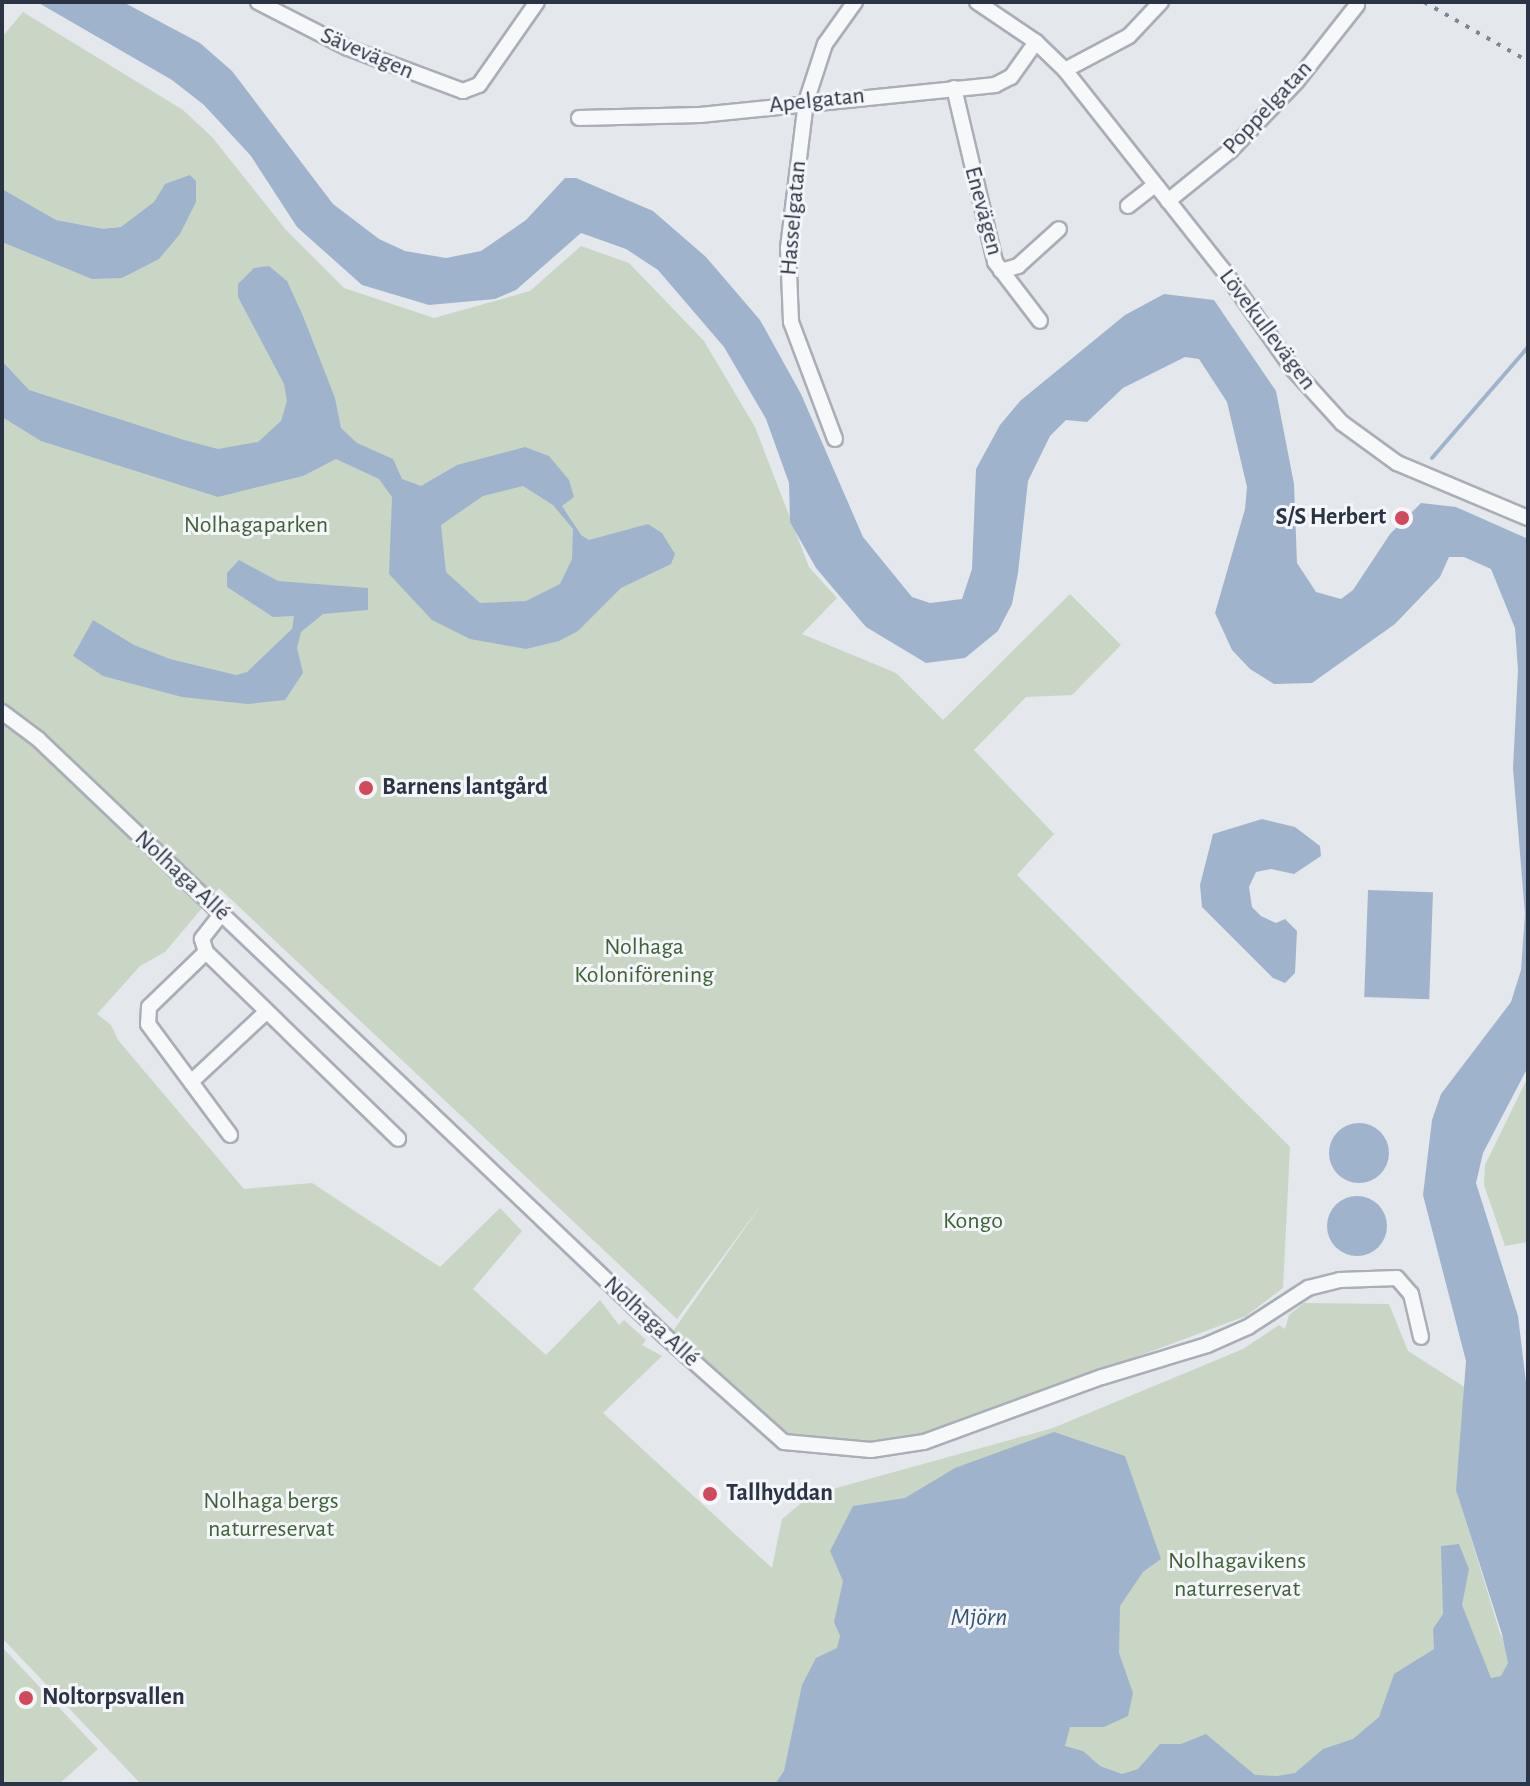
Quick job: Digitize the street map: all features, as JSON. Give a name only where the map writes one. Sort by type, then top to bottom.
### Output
[{"type":"street","name":"Sävevägen","points":[[258,2],[348,48],[463,91],[479,85],[537,2]]},
{"type":"street","name":"Hasselgatan","points":[[835,439],[791,322],[787,295],[806,102],[825,44],[855,2]]},
{"type":"street","name":"Lövekullevägen","points":[[977,2],[1036,42],[1065,70],[1168,201],[1293,369],[1342,423],[1397,463],[1528,518]]},
{"type":"street","points":[[1065,70],[1129,36],[1161,2]]},
{"type":"street","name":"Poppelgatan","points":[[1168,201],[1231,150],[1297,81],[1357,5]]},
{"type":"street","name":"Apelgatan","points":[[579,118],[700,115],[995,85],[1011,77],[1036,42]]},
{"type":"street","name":"Enevägen","points":[[954,88],[1001,271],[1040,321]]},
{"type":"street","points":[[1128,206],[1155,185]]},
{"type":"street","points":[[1001,271],[1018,266],[1059,229]]},
{"type":"street","name":"Nolhaga Allé","points":[[2,712],[222,913],[666,1337],[784,1442],[862,1450],[924,1442],[1102,1377],[1207,1345],[1248,1327],[1308,1288],[1340,1280],[1397,1278],[1411,1294],[1421,1337]]},
{"type":"street","points":[[222,913],[202,939],[206,952],[398,1139]]},
{"type":"street","points":[[206,952],[149,1007],[148,1024],[230,1135]]},
{"type":"street","points":[[191,1082],[266,1012]]},
{"type":"green space","points":[[23,12],[183,110],[212,137],[286,230],[344,288],[434,318],[530,291],[581,246],[629,263],[704,341],[755,427],[809,567],[837,598],[802,634],[896,673],[943,720],[1070,594],[1121,645],[1072,695],[1026,697],[974,750],[1054,834],[1017,875],[1290,1147],[1283,1288],[1246,1316],[908,1442],[848,1457],[823,1454],[804,1446],[671,1334],[763,1202],[677,1319],[219,888],[165,952],[140,966],[97,1014],[111,1025],[118,1040],[244,1189],[312,1183],[440,1267],[500,1208],[522,1231],[473,1289],[546,1355],[600,1300],[619,1325],[624,1320],[646,1340],[642,1345],[662,1356],[603,1413],[772,1568],[782,1519],[811,1495],[1053,1428],[1243,1349],[1279,1325],[1285,1329],[1289,1315],[1304,1303],[1389,1304],[1408,1351],[1466,1388],[1457,1492],[1500,1633],[1528,1686],[1528,1784],[141,1784],[2,1638],[2,37]]},
{"type":"green space","points":[[1528,1077],[1528,1242],[1505,1246],[1484,1185],[1485,1165]]},
{"type":"green space","name":"Noltorpsvallen","points":[[2,1647],[98,1749],[59,1784],[2,1784]]},
{"type":"water","name":"Mjörn","points":[[37,2],[123,2],[200,43],[232,71],[333,204],[379,239],[405,251],[446,258],[481,251],[526,220],[565,178],[576,178],[653,211],[706,257],[760,320],[801,394],[863,537],[912,597],[930,603],[962,599],[972,569],[976,469],[1000,425],[1020,401],[1125,315],[1164,294],[1214,300],[1276,391],[1294,484],[1297,563],[1316,592],[1341,599],[1353,590],[1390,534],[1421,503],[1456,507],[1528,539],[1528,1067],[1483,1153],[1476,1183],[1518,1316],[1528,1399],[1528,1784],[775,1784],[784,1771],[802,1685],[816,1658],[837,1648],[840,1636],[834,1622],[843,1581],[830,1551],[853,1506],[905,1498],[955,1468],[1054,1432],[1125,1456],[1161,1559],[1143,1572],[1120,1606],[1119,1653],[1133,1693],[1128,1716],[1104,1727],[1070,1727],[1065,1746],[1083,1751],[1100,1766],[1122,1774],[1138,1769],[1160,1744],[1181,1744],[1206,1734],[1255,1775],[1277,1776],[1295,1773],[1323,1749],[1353,1739],[1379,1717],[1394,1674],[1434,1649],[1433,1629],[1443,1614],[1441,1546],[1459,1544],[1469,1569],[1462,1605],[1491,1678],[1501,1676],[1508,1663],[1502,1634],[1456,1490],[1466,1361],[1423,1195],[1432,1120],[1441,1094],[1511,1002],[1521,970],[1525,914],[1513,768],[1518,670],[1515,628],[1491,569],[1464,557],[1449,557],[1440,577],[1395,624],[1312,683],[1274,684],[1250,669],[1232,650],[1215,613],[1245,509],[1247,487],[1227,402],[1199,359],[1185,357],[1123,388],[1087,422],[1066,420],[1050,436],[1028,481],[1012,604],[998,631],[965,658],[926,663],[866,627],[816,568],[790,522],[789,483],[766,419],[724,347],[658,270],[626,249],[581,233],[516,290],[495,299],[429,305],[362,285],[297,227],[251,156],[204,105],[172,80]]},
{"type":"water","points":[[190,175],[196,181],[196,202],[180,234],[159,259],[122,278],[92,279],[2,242],[2,189],[56,220],[103,229],[121,227],[154,202],[165,184]]},
{"type":"water","points":[[269,266],[287,281],[335,398],[341,428],[357,443],[393,459],[402,479],[421,486],[457,465],[525,447],[549,456],[569,480],[574,497],[562,506],[581,535],[589,540],[648,524],[662,533],[675,554],[671,564],[621,588],[578,631],[559,641],[526,649],[470,639],[432,620],[389,574],[392,497],[379,479],[336,459],[303,476],[218,497],[41,441],[2,417],[2,361],[29,390],[184,440],[218,449],[258,442],[281,421],[287,401],[284,384],[238,297],[238,284],[254,268]],"holes":[[[523,486],[553,505],[573,529],[572,559],[560,584],[526,601],[480,603],[446,572],[441,525],[483,496]]]},
{"type":"water","points":[[239,560],[278,581],[368,588],[368,610],[323,614],[301,632],[297,648],[303,673],[285,700],[248,704],[182,697],[103,676],[73,656],[93,620],[134,645],[170,659],[236,675],[247,672],[292,629],[294,616],[273,617],[227,587],[227,573]]},
{"type":"water","points":[[1262,819],[1295,827],[1320,846],[1321,856],[1294,874],[1271,869],[1256,872],[1249,887],[1252,907],[1261,916],[1276,923],[1285,919],[1297,931],[1295,973],[1285,983],[1273,978],[1202,907],[1200,885],[1213,834]]},
{"type":"water","points":[[1368,890],[1433,892],[1429,999],[1364,997]]},
{"type":"water","points":[[1359,1123],[1381,1131],[1389,1153],[1381,1175],[1359,1183],[1337,1175],[1329,1153],[1337,1131]]},
{"type":"water","points":[[1357,1196],[1379,1204],[1387,1226],[1379,1248],[1357,1256],[1335,1248],[1327,1226],[1335,1204]]},
{"type":"waterway","points":[[1432,458],[1528,347]]},
{"type":"railway","points":[[1424,2],[1528,61]]},
{"type":"place","name":"S/S Herbert","points":[[1402,518]]},
{"type":"place","name":"Barnens lantgård","points":[[366,788]]},
{"type":"place","name":"Tallhyddan","points":[[710,1494]]},
{"type":"place","name":"Noltorpsvallen","points":[[26,1698]]},
{"type":"park label","name":"Nolhagaparken","points":[[256,526]]},
{"type":"park label","name":"Nolhaga Koloniförening","points":[[644,962]]},
{"type":"park label","name":"Kongo","points":[[973,1222]]},
{"type":"park label","name":"Nolhaga bergs naturreservat","points":[[271,1516]]},
{"type":"park label","name":"Nolhagavikens naturreservat","points":[[1237,1576]]}]
